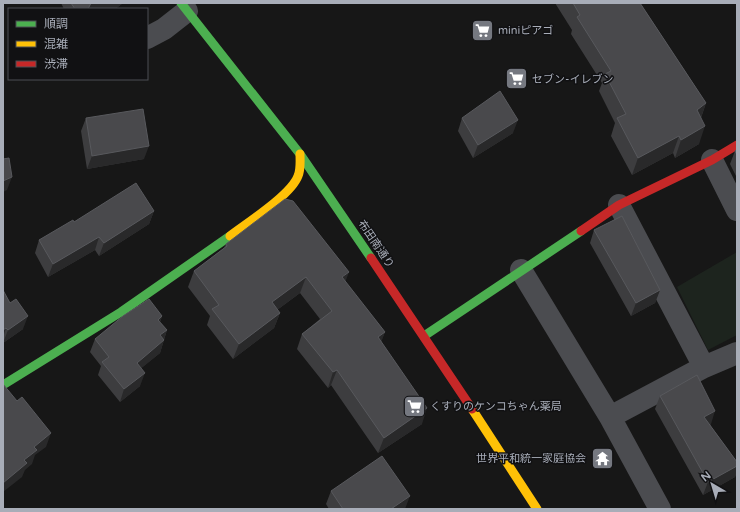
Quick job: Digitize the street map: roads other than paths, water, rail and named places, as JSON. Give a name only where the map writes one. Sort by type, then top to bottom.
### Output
[{"type":"street","points":[[148,37],[164,29],[184,7]]},
{"type":"street","name":"布田南通り","points":[[184,7],[300,154],[424,336],[537,509]]},
{"type":"street","points":[[424,336],[619,205],[712,160],[737,146]]},
{"type":"street","points":[[3,385],[70,345],[203,257],[266,209],[296,180],[300,169],[300,154]]},
{"type":"street","points":[[712,160],[737,210]]},
{"type":"street","points":[[619,205],[704,367]]},
{"type":"street","points":[[521,270],[610,417],[660,509]]},
{"type":"street","points":[[610,417],[704,367],[737,353]]},
{"type":"place","name":"miniピアゴ","points":[[482,30]]},
{"type":"place","name":"セブン-イレブン","points":[[516,79]]},
{"type":"place","name":"くすりのケンコちゃん薬局","points":[[414,406]]},
{"type":"place","name":"世界平和統一家庭協会","points":[[602,458]]}]
